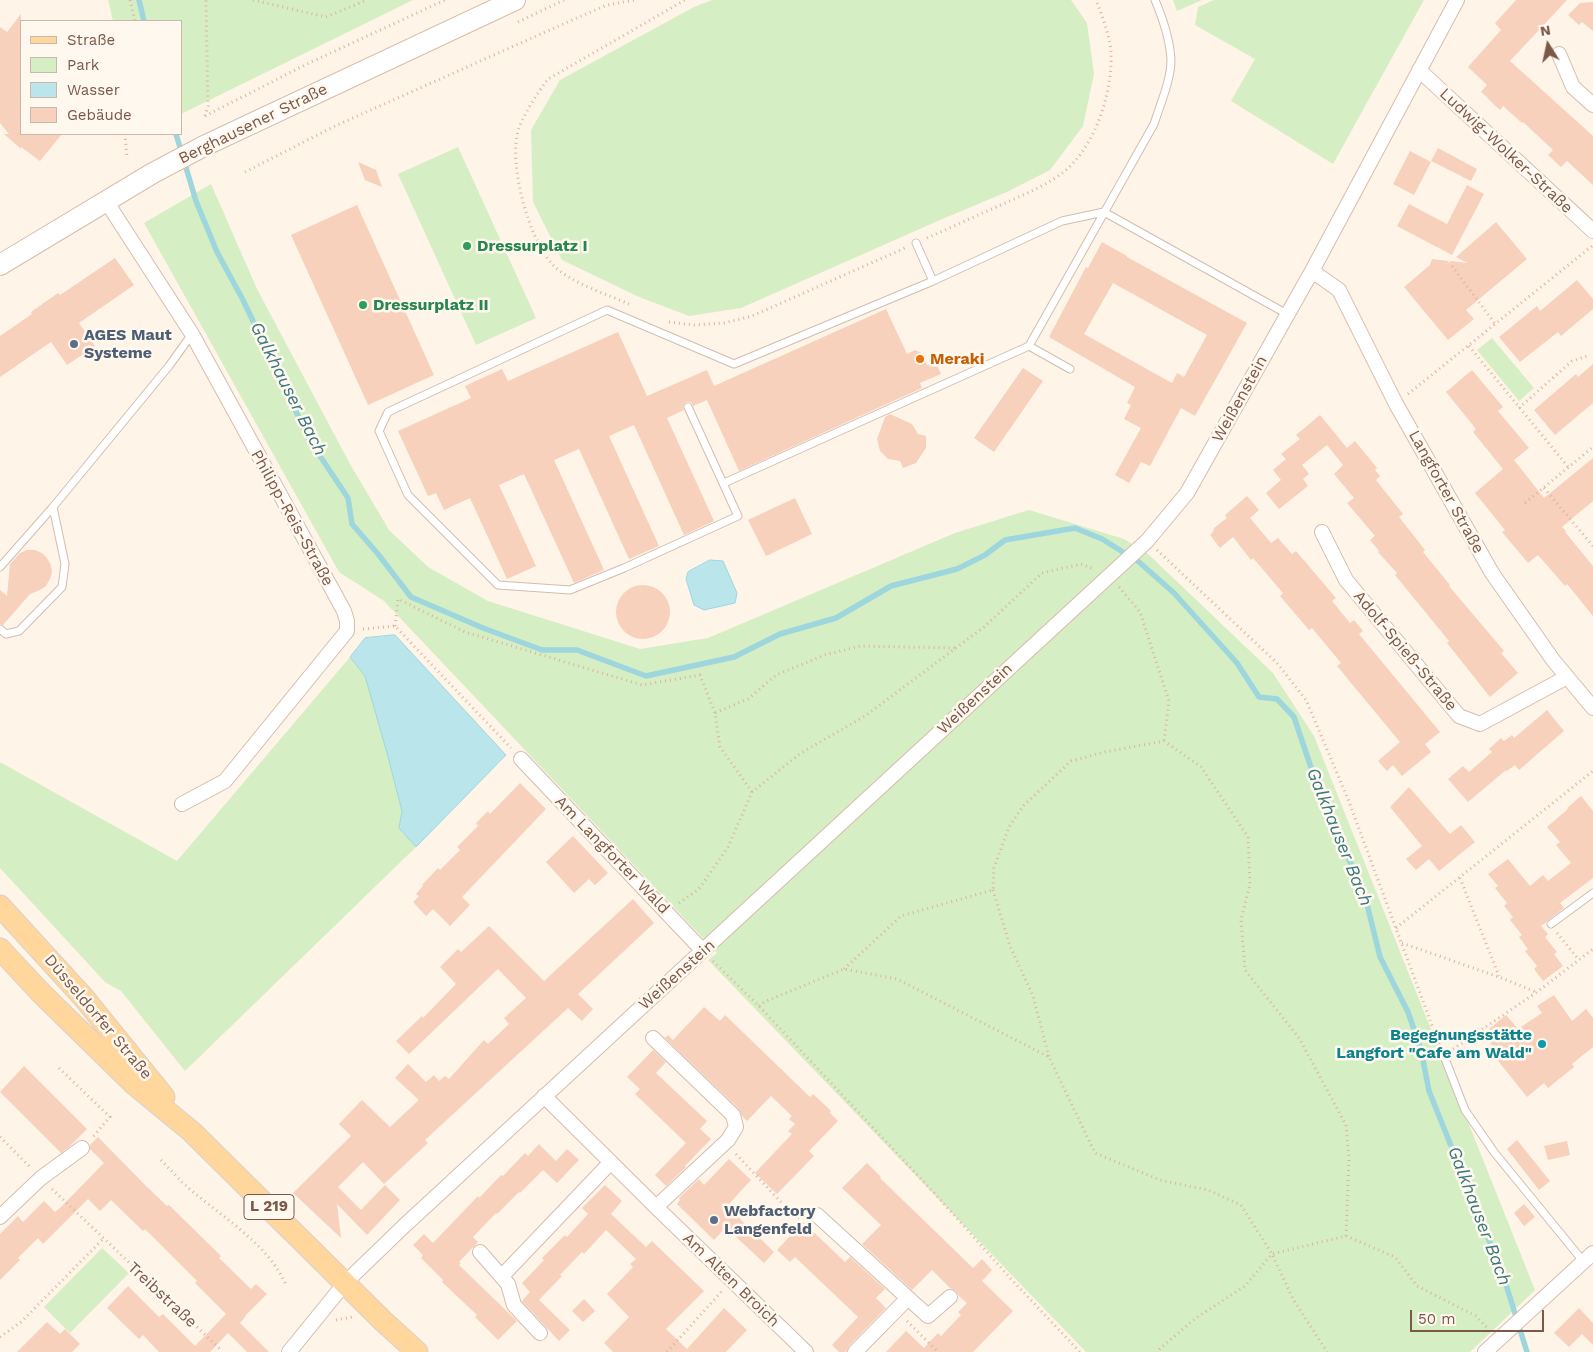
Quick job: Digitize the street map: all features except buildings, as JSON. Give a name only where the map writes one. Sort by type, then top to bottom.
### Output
[{"type":"main road","name":"Berghausener Straße","points":[[0,265],[153,173],[204,146],[515,0]]},
{"type":"main road","name":"Düsseldorfer Straße","points":[[0,906],[84,998],[192,1132]]},
{"type":"main road","name":"Düsseldorfer Straße","points":[[0,949],[41,993],[135,1085],[192,1132],[417,1352]]},
{"type":"street","name":"Weißenstein","points":[[345,1283],[544,1096],[1147,541],[1187,493],[1312,270],[1456,0]]},
{"type":"street","points":[[1559,54],[1574,87],[1593,105]]},
{"type":"street","name":"Ludwig-Wolker-Straße","points":[[1419,70],[1593,231]]},
{"type":"street","name":"Philipp-Reis-Straße","points":[[106,201],[192,334],[344,612],[347,630]]},
{"type":"street","name":"Langforter Straße","points":[[1312,270],[1339,290],[1396,404],[1492,573],[1567,677],[1593,708]]},
{"type":"street","name":"Adolf-Spieß-Straße","points":[[1322,532],[1346,580],[1459,716],[1480,724],[1567,677]]},
{"type":"street","points":[[182,804],[225,781],[347,630]]},
{"type":"street","name":"Am Langforter Wald","points":[[520,759],[703,951]]},
{"type":"street","points":[[653,1038],[733,1115],[736,1127],[728,1140],[656,1208]]},
{"type":"street","name":"Am Alten Broich","points":[[544,1096],[656,1208],[806,1352]]},
{"type":"street","points":[[0,1217],[41,1178],[82,1148]]},
{"type":"street","points":[[502,1276],[611,1162]]},
{"type":"street","points":[[817,1215],[928,1316],[950,1297]]},
{"type":"street","points":[[480,1252],[508,1284],[514,1305],[540,1333]]},
{"type":"street","points":[[1485,1352],[1588,1257]]},
{"type":"street","points":[[289,1352],[345,1283]]},
{"type":"street","points":[[855,1352],[908,1298]]},
{"type":"lane","points":[[724,484],[1029,346],[1154,124],[1166,90],[1171,61],[1167,30],[1155,0]]},
{"type":"lane","points":[[688,406],[738,516],[624,568],[570,590],[498,585],[408,495],[379,432],[388,412],[607,310],[734,364],[933,281],[1062,221],[1104,212],[1287,314]]},
{"type":"lane","points":[[916,243],[933,281]]},
{"type":"lane","points":[[0,567],[53,507],[169,366],[192,334]]},
{"type":"lane","points":[[1029,346],[1070,369]]},
{"type":"lane","points":[[0,629],[6,634],[19,631],[62,587],[65,564],[53,507]]},
{"type":"lane","points":[[1550,924],[1593,893]]},
{"type":"lane","points":[[1444,1056],[1465,1110],[1494,1152],[1588,1257]]},
{"type":"path","points":[[130,0],[135,20]]},
{"type":"path","points":[[206,0],[208,106],[205,116],[310,63],[445,0]]},
{"type":"path","points":[[253,0],[326,17],[366,0]]},
{"type":"path","points":[[245,172],[335,126],[570,21],[607,5],[635,0]]},
{"type":"path","points":[[633,306],[570,278],[554,266],[540,248],[521,192],[516,169],[515,147],[519,129],[532,100],[548,79],[685,0]]},
{"type":"path","points":[[669,322],[724,324],[752,316],[1037,189],[1062,173],[1078,157],[1091,138],[1099,121],[1106,97],[1111,51],[1105,22],[1096,0]]},
{"type":"path","points":[[125,135],[127,159]]},
{"type":"path","points":[[1396,404],[1593,246]]},
{"type":"path","points":[[1452,266],[1496,325]]},
{"type":"path","points":[[1469,346],[1569,468]]},
{"type":"path","points":[[1519,408],[1572,361],[1590,355]]},
{"type":"path","points":[[1526,503],[1593,448]]},
{"type":"path","points":[[1544,488],[1593,546]]},
{"type":"path","points":[[1147,541],[1277,663],[1306,700],[1348,799],[1444,1056],[1537,992],[1593,949]]},
{"type":"path","points":[[666,912],[699,889],[728,847],[752,792],[801,752],[865,716],[984,627],[1042,573],[1081,564],[1109,575],[1140,612],[1169,701],[1164,741]]},
{"type":"path","points":[[520,759],[395,626],[398,599],[465,632],[642,685],[700,674],[715,713],[720,747],[752,792]]},
{"type":"path","points":[[347,630],[395,626]]},
{"type":"path","points":[[715,713],[748,699],[776,675],[834,653],[860,646],[956,648]]},
{"type":"path","points":[[1327,1352],[1293,1299],[1272,1254],[1241,1205],[1208,1190],[1160,1180],[1095,1153],[1049,1057],[1033,996],[1010,946],[993,890],[994,868],[1009,827],[1022,806],[1071,761],[1105,752],[1164,741],[1201,767],[1248,837],[1250,884],[1241,920],[1245,970],[1299,1038],[1346,1125],[1350,1158],[1346,1236]]},
{"type":"path","points":[[1396,928],[1593,771]]},
{"type":"path","points":[[1460,877],[1499,977]]},
{"type":"path","points":[[759,1006],[764,1002],[844,969],[901,916],[993,890]]},
{"type":"path","points":[[1550,924],[1579,960]]},
{"type":"path","points":[[1402,943],[1537,992]]},
{"type":"path","points":[[703,951],[759,1006],[1080,1352]]},
{"type":"path","points":[[844,969],[897,979],[1049,1057]]},
{"type":"path","points":[[59,1068],[110,1117],[82,1148]]},
{"type":"path","name":"Treibstraße","points":[[0,1137],[103,1239],[220,1350]]},
{"type":"path","points":[[728,1140],[736,1155],[796,1218],[817,1215]]},
{"type":"path","points":[[161,1160],[182,1182],[230,1220],[270,1258],[286,1285]]},
{"type":"path","points":[[1156,1352],[1196,1318],[1245,1286],[1272,1254],[1346,1236],[1395,1257],[1418,1286],[1476,1316],[1497,1340]]},
{"type":"path","points":[[0,1337],[21,1322],[103,1239]]},
{"type":"path","points":[[668,1352],[732,1280]]},
{"type":"path","points":[[896,1310],[938,1352]]},
{"type":"path","points":[[331,1323],[339,1319],[351,1317],[358,1320]]},
{"type":"green space","points":[[108,0],[413,0],[182,114],[182,20],[113,20]]},
{"type":"green space","points":[[712,0],[1071,0],[1087,23],[1094,74],[1083,126],[1050,170],[1009,191],[741,308],[689,316],[639,297],[562,260],[533,202],[531,130],[560,80],[694,7]]},
{"type":"green space","points":[[1173,0],[1202,0],[1177,11]]},
{"type":"green space","points":[[1214,0],[1424,0],[1333,164],[1231,101],[1255,59],[1195,25],[1198,7]]},
{"type":"green space","name":"Dressurplatz I","points":[[458,147],[536,318],[476,345],[398,174]]},
{"type":"green space","points":[[211,184],[257,289],[350,464],[389,530],[428,567],[488,601],[640,649],[708,638],[955,533],[1029,510],[1124,539],[1147,553],[1273,673],[1314,736],[1535,1290],[1470,1352],[1086,1352],[708,960],[717,953],[384,601],[339,572],[144,223]]},
{"type":"green space","points":[[1492,338],[1534,388],[1519,401],[1477,350]]},
{"type":"green space","points":[[350,657],[365,676],[402,811],[399,828],[416,847],[185,1071],[121,991],[105,982],[0,868],[0,762],[177,861]]},
{"type":"green space","points":[[102,1248],[129,1273],[70,1333],[44,1307]]},
{"type":"water","points":[[710,560],[723,561],[737,593],[735,603],[704,610],[694,605],[686,579],[688,572]]},
{"type":"water","points":[[395,635],[506,755],[416,847],[399,828],[402,811],[365,676],[350,657],[365,638]]},
{"type":"waterway","name":"Galkhauser Bach","points":[[139,0],[144,20]]},
{"type":"waterway","name":"Galkhauser Bach","points":[[176,135],[196,201],[217,252],[243,300],[310,441],[348,498],[352,524],[411,597],[483,628],[542,650],[577,650],[646,676],[734,657],[780,634],[836,618],[891,586],[957,569],[985,555],[1005,540],[1075,528],[1102,539],[1139,562],[1174,593],[1237,663],[1259,697],[1277,699],[1294,717],[1327,815],[1363,888],[1380,957],[1408,1012],[1421,1050],[1429,1091],[1503,1275],[1527,1352]]},
{"type":"place","name":"Dressurplatz I","points":[[467,246]]},
{"type":"place","name":"Dressurplatz II","points":[[363,305]]},
{"type":"place","name":"AGES Maut Systeme","points":[[74,344]]},
{"type":"place","name":"Meraki","points":[[920,359]]},
{"type":"place","name":"Begegnungsstätte Langfort \"Cafe am Wald\"","points":[[1542,1044]]},
{"type":"place","name":"Webfactory Langenfeld","points":[[714,1220]]}]
